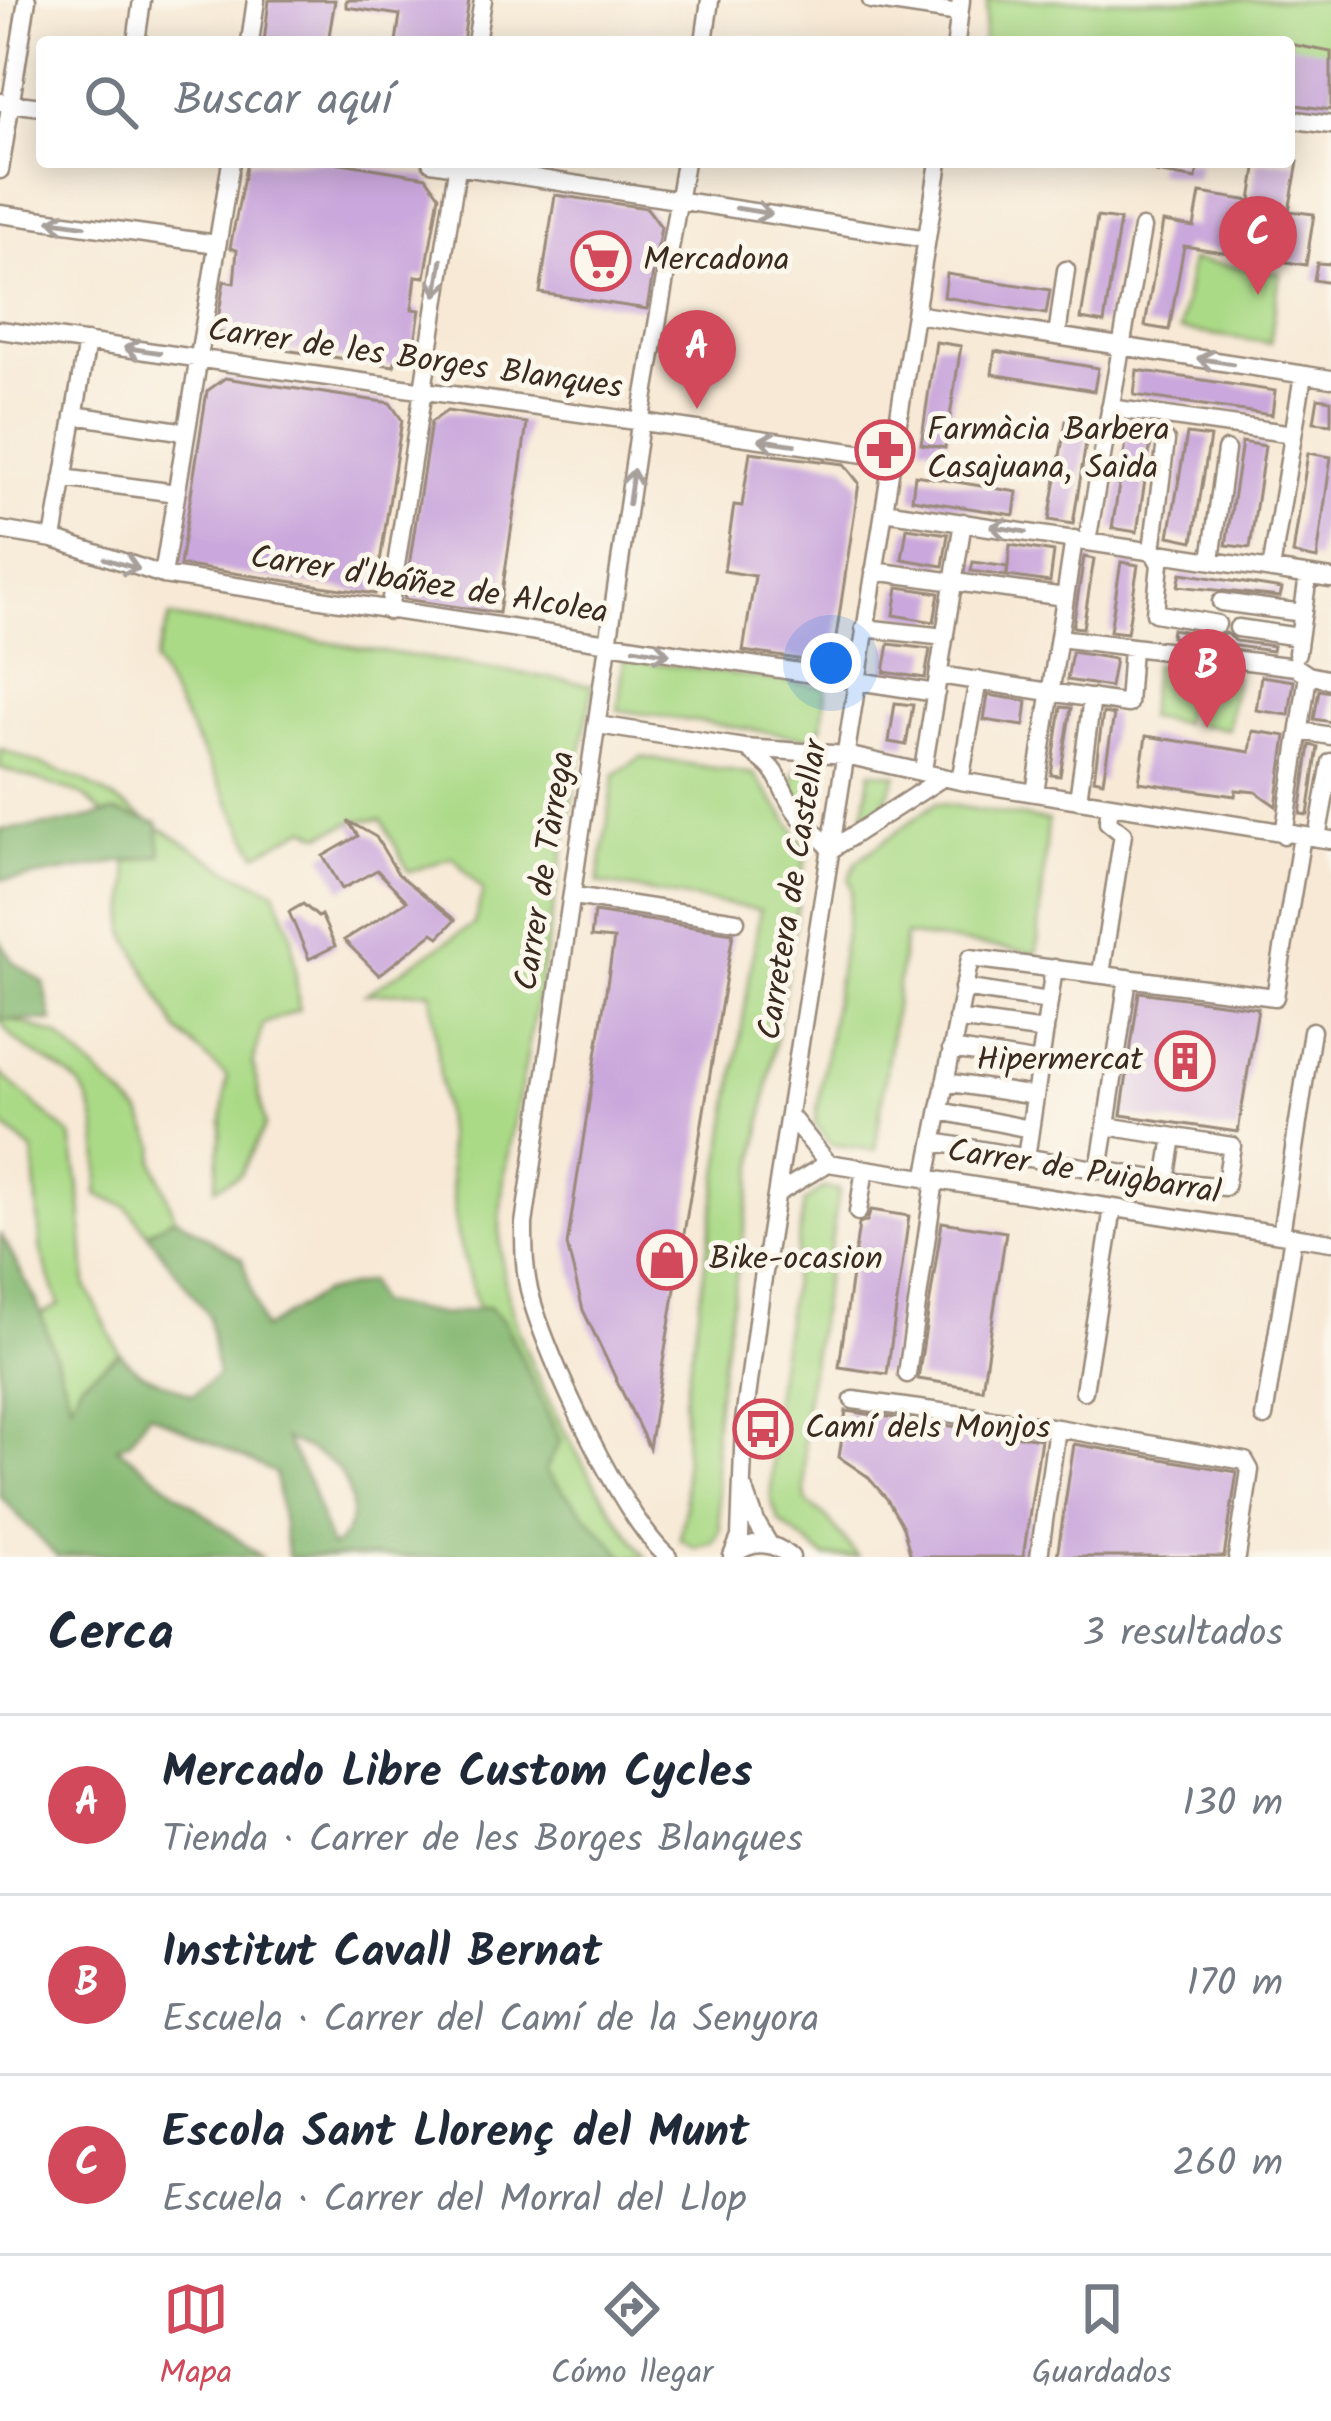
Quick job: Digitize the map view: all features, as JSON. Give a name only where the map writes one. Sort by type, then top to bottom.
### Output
[{"type":"street","points":[[0,170],[5,103],[27,0]]},
{"type":"street","points":[[137,36],[142,0]]},
{"type":"street","points":[[251,36],[256,0]]},
{"type":"street","points":[[477,36],[483,0]]},
{"type":"street","points":[[705,36],[710,0]]},
{"type":"street","points":[[871,0],[961,4],[957,36]]},
{"type":"street","points":[[5,103],[36,106]]},
{"type":"street","points":[[1295,120],[1331,125]]},
{"type":"street","points":[[163,575],[230,168]]},
{"type":"street","points":[[389,611],[456,168]]},
{"type":"street","points":[[482,168],[927,238]]},
{"type":"street","name":"Carrer de Tàrrega","points":[[668,1557],[635,1517],[601,1456],[538,1318],[526,1274],[526,1198],[640,424],[684,168]]},
{"type":"street","name":"Carretera de Castellar","points":[[732,1556],[740,1537],[746,1395],[938,168]]},
{"type":"street","points":[[0,214],[217,244]]},
{"type":"street","points":[[1036,793],[1065,597],[1109,408],[1142,228]]},
{"type":"street","points":[[1057,336],[1066,270]]},
{"type":"street","points":[[915,314],[1331,379]]},
{"type":"street","name":"Carrer de les Borges Blanques","points":[[0,330],[893,458]]},
{"type":"street","points":[[53,539],[87,342]]},
{"type":"street","points":[[1271,570],[1303,375]]},
{"type":"street","points":[[1109,408],[1293,434]]},
{"type":"street","points":[[74,415],[186,432]]},
{"type":"street","points":[[1166,441],[1152,550],[1160,564],[1155,613],[1217,624]]},
{"type":"street","points":[[1211,560],[1226,450]]},
{"type":"street","points":[[64,478],[176,493]]},
{"type":"street","points":[[884,511],[1331,579]]},
{"type":"street","points":[[923,770],[963,523]]},
{"type":"street","name":"Carrer d'Ibáñez de Alcolea","points":[[0,530],[53,539],[163,575],[389,611],[855,681],[937,684],[978,680],[1092,698]]},
{"type":"street","points":[[874,571],[1065,597]]},
{"type":"street","points":[[1238,628],[1298,645],[1308,576]]},
{"type":"street","points":[[1221,602],[1303,613]]},
{"type":"street","points":[[864,628],[945,638]]},
{"type":"street","points":[[1059,638],[1297,667],[1331,680]]},
{"type":"street","points":[[1078,800],[1092,698],[1128,704],[1132,648]]},
{"type":"street","points":[[1308,675],[1300,731],[1309,837]]},
{"type":"street","points":[[745,748],[772,766],[792,806],[832,849],[951,779],[978,680]]},
{"type":"street","points":[[598,725],[745,748],[846,755],[951,779],[1309,837]]},
{"type":"street","points":[[1300,731],[1331,736]]},
{"type":"street","points":[[782,779],[788,766],[804,755]]},
{"type":"street","points":[[907,1373],[934,1142],[973,956],[1275,997],[1309,837],[1331,762]]},
{"type":"street","points":[[894,809],[903,777],[896,767]]},
{"type":"street","points":[[1101,974],[1123,834],[1108,822],[1110,806]]},
{"type":"street","points":[[574,896],[736,921]]},
{"type":"street","points":[[1026,1158],[1054,968]]},
{"type":"street","points":[[1100,1170],[1128,978]]},
{"type":"street","points":[[963,988],[1049,1001]]},
{"type":"street","points":[[957,1019],[1045,1031]]},
{"type":"street","points":[[1264,1417],[1312,1031]]},
{"type":"street","points":[[951,1049],[1040,1063]]},
{"type":"street","points":[[945,1082],[1035,1096]]},
{"type":"street","points":[[940,1112],[1030,1129]]},
{"type":"street","points":[[778,1193],[828,1163],[790,1116]]},
{"type":"street","points":[[934,1142],[1225,1187],[1232,1146],[1106,1126]]},
{"type":"street","points":[[1166,1181],[1173,1137]]},
{"type":"street","name":"Carrer de Puigbarral","points":[[828,1163],[1331,1242]]},
{"type":"street","points":[[858,1212],[865,1169]]},
{"type":"street","points":[[1084,1390],[1113,1208]]},
{"type":"street","points":[[853,1400],[1058,1428],[1245,1461],[1250,1471],[1238,1557]]},
{"type":"street","points":[[1039,1557],[1058,1428]]},
{"type":"street","name":"Carretera de Castellar","points":[[744,1486],[755,1522],[769,1544]]},
{"type":"street","points":[[732,1556],[747,1546],[769,1544],[791,1557]]},
{"type":"green space","points":[[988,0],[1331,0],[1331,110],[1295,105],[1295,36],[984,36]]},
{"type":"green space","points":[[1191,260],[1280,273],[1270,343],[1180,330]]},
{"type":"green space","points":[[170,617],[593,685],[508,1154],[501,1255],[507,1291],[535,1372],[577,1454],[646,1557],[625,1557],[545,1471],[560,1441],[504,1321],[489,1307],[478,1309],[457,1235],[431,991],[366,994],[474,924],[483,891],[453,857],[409,872],[382,820],[357,820],[321,835],[306,828],[257,854],[154,662]]},
{"type":"green space","points":[[624,659],[826,687],[822,727],[808,738],[618,710]]},
{"type":"green space","points":[[1154,665],[1191,671],[1183,723],[1147,718]]},
{"type":"green space","points":[[1199,671],[1236,677],[1228,729],[1191,724]]},
{"type":"green space","points":[[0,749],[83,780],[225,868],[275,891],[292,935],[299,1010],[263,1024],[253,1064],[265,1126],[240,1175],[215,1188],[227,1077],[177,1030],[125,932],[126,862],[161,855],[116,812],[103,814],[83,795],[0,768]]},
{"type":"green space","points":[[641,757],[754,774],[807,848],[720,1376],[714,1430],[720,1530],[713,1543],[695,1548],[680,1539],[685,1508],[684,1401],[760,910],[598,883],[615,774]]},
{"type":"green space","points":[[806,763],[817,763],[809,816],[793,788],[795,771]]},
{"type":"green space","points":[[871,771],[897,775],[885,802],[862,823]]},
{"type":"green space","points":[[936,803],[1048,821],[1037,953],[905,935],[875,1150],[830,1144],[815,1123],[852,890],[849,879],[857,861]]},
{"type":"green space","points":[[116,812],[158,823],[161,855],[0,879],[0,830]]},
{"type":"green space","points":[[0,940],[12,961],[44,983],[52,1021],[0,1019]]},
{"type":"green space","points":[[0,1019],[57,1035],[141,1114],[156,1146],[154,1161],[175,1217],[147,1233],[126,1206],[97,1195],[97,1138],[86,1095],[69,1076],[16,1040]]},
{"type":"green space","points":[[0,1073],[71,1136],[86,1286],[120,1353],[81,1382],[71,1406],[41,1314],[59,1305],[41,1252],[33,1151],[0,1123]]},
{"type":"green space","points":[[823,1188],[839,1190],[804,1415],[805,1494],[807,1502],[827,1518],[858,1557],[825,1557],[779,1521],[771,1500],[773,1406],[804,1202]]},
{"type":"green space","points":[[175,1217],[242,1259],[263,1329],[324,1292],[368,1282],[377,1303],[444,1315],[488,1307],[504,1321],[560,1441],[545,1471],[625,1557],[288,1557],[275,1473],[149,1413],[129,1442],[117,1447],[261,1557],[57,1557],[0,1496],[0,1233],[37,1302],[71,1404],[81,1382],[120,1353],[139,1372],[193,1395],[217,1376],[209,1316],[147,1233]],"holes":[[[285,1439],[332,1464],[348,1490],[350,1522],[331,1548],[309,1482]]]},
{"type":"building","points":[[269,0],[335,0],[329,36],[265,36]]},
{"type":"building","points":[[346,0],[469,0],[464,36],[397,36],[400,15],[346,7]]},
{"type":"building","points":[[1295,45],[1331,52],[1331,110],[1295,105]]},
{"type":"building","points":[[1298,162],[1289,211],[1314,214],[1306,265],[1184,246],[1169,330],[1145,326],[1163,222],[1194,227],[1200,193],[1251,201],[1256,168],[1295,168]]},
{"type":"building","points":[[246,168],[371,168],[426,177],[439,195],[425,277],[416,276],[412,309],[420,310],[412,361],[396,359],[394,366],[230,342],[231,334],[216,332],[224,281],[234,283],[237,250],[230,248]]},
{"type":"building","points":[[1157,168],[1198,168],[1196,179],[1156,172]]},
{"type":"building","name":"Mercadona","points":[[555,195],[647,208],[661,227],[647,309],[540,293]]},
{"type":"building","points":[[1097,217],[1120,220],[1104,323],[1081,319]]},
{"type":"building","points":[[1317,263],[1331,264],[1331,283],[1314,280]]},
{"type":"building","points":[[947,274],[1050,290],[1046,314],[944,297]]},
{"type":"building","points":[[936,342],[961,346],[945,448],[921,444]]},
{"type":"building","points":[[995,351],[1098,368],[1094,391],[992,374]]},
{"type":"building","points":[[1137,370],[1275,391],[1272,415],[1134,395]]},
{"type":"building","points":[[225,378],[390,403],[402,420],[375,594],[180,565],[207,391]]},
{"type":"building","points":[[1318,398],[1331,400],[1331,424],[1314,422]]},
{"type":"building","points":[[447,411],[527,423],[499,613],[404,599],[431,422]]},
{"type":"building","points":[[1066,421],[1089,424],[1073,524],[1049,520]]},
{"type":"building","points":[[1129,424],[1153,429],[1137,532],[1112,528]]},
{"type":"building","points":[[1187,434],[1210,437],[1193,541],[1169,536]]},
{"type":"building","points":[[1242,442],[1265,446],[1250,548],[1226,545]]},
{"type":"building","points":[[750,452],[844,464],[859,483],[832,664],[743,651],[755,576],[724,571],[734,505],[742,506]]},
{"type":"building","points":[[1308,453],[1331,457],[1317,559],[1293,554]]},
{"type":"building","points":[[915,475],[1017,492],[1014,515],[912,499]]},
{"type":"building","points":[[907,528],[948,534],[943,566],[902,559]]},
{"type":"building","points":[[1010,545],[1054,552],[1050,582],[1007,576]]},
{"type":"building","points":[[1084,557],[1094,559],[1083,628],[1073,627]]},
{"type":"building","points":[[973,562],[1008,567],[1006,576],[971,571]]},
{"type":"building","points":[[1121,562],[1138,565],[1127,633],[1110,631]]},
{"type":"building","points":[[1181,573],[1282,589],[1280,597],[1178,586]]},
{"type":"building","points":[[898,587],[939,593],[934,622],[894,615]]},
{"type":"building","points":[[1172,629],[1215,637],[1226,633],[1236,641],[1273,646],[1272,651],[1171,637]]},
{"type":"building","points":[[889,644],[930,649],[925,678],[884,672]]},
{"type":"building","points":[[1072,652],[1115,659],[1110,687],[1067,680]]},
{"type":"building","points":[[1261,676],[1294,681],[1289,715],[1256,710]]},
{"type":"building","points":[[1319,690],[1331,692],[1331,722],[1314,719]]},
{"type":"building","points":[[988,695],[1027,701],[1024,726],[984,720]]},
{"type":"building","points":[[895,703],[913,705],[906,745],[889,742]]},
{"type":"building","points":[[1061,707],[1071,708],[1060,776],[1051,775]]},
{"type":"building","points":[[1103,713],[1114,715],[1103,781],[1094,779]]},
{"type":"building","points":[[1253,731],[1286,736],[1276,806],[1256,792],[1236,790],[1235,796],[1139,782],[1146,736],[1250,752]]},
{"type":"building","points":[[1310,745],[1318,747],[1308,815],[1300,814]]},
{"type":"building","points":[[348,821],[376,837],[398,874],[455,920],[439,937],[433,933],[379,975],[344,940],[407,901],[377,870],[342,889],[323,856],[358,836]]},
{"type":"building","points":[[303,904],[321,915],[335,946],[309,959],[289,912]]},
{"type":"building","points":[[594,912],[733,933],[649,1448],[583,1310],[567,1245],[614,939],[591,937]]},
{"type":"building","name":"Hipermercat","points":[[1139,992],[1258,1008],[1238,1132],[1121,1115]]},
{"type":"building","points":[[871,1210],[909,1216],[887,1374],[839,1367],[859,1224],[867,1221]]},
{"type":"building","points":[[942,1222],[1006,1232],[982,1389],[918,1379]]},
{"type":"building","points":[[846,1411],[1041,1439],[1023,1557],[911,1557],[903,1527],[887,1499],[867,1476],[839,1457]]},
{"type":"building","points":[[1074,1444],[1237,1472],[1224,1557],[1057,1557]]},
{"type":"place","name":"Mercadona","points":[[601,261]]},
{"type":"place","name":"Escola Sant Llorenç del Munt","points":[[1258,295]]},
{"type":"place","name":"Mercado Libre Custom Cycles","points":[[697,409]]},
{"type":"place","name":"Farmàcia Barbera Casajuana, Saida","points":[[885,450]]},
{"type":"place","name":"Institut Cavall Bernat","points":[[1207,728]]},
{"type":"place","name":"Hipermercat","points":[[1185,1061]]},
{"type":"place","name":"Bike-ocasion","points":[[667,1260]]},
{"type":"place","name":"Camí dels Monjos","points":[[763,1429]]}]
